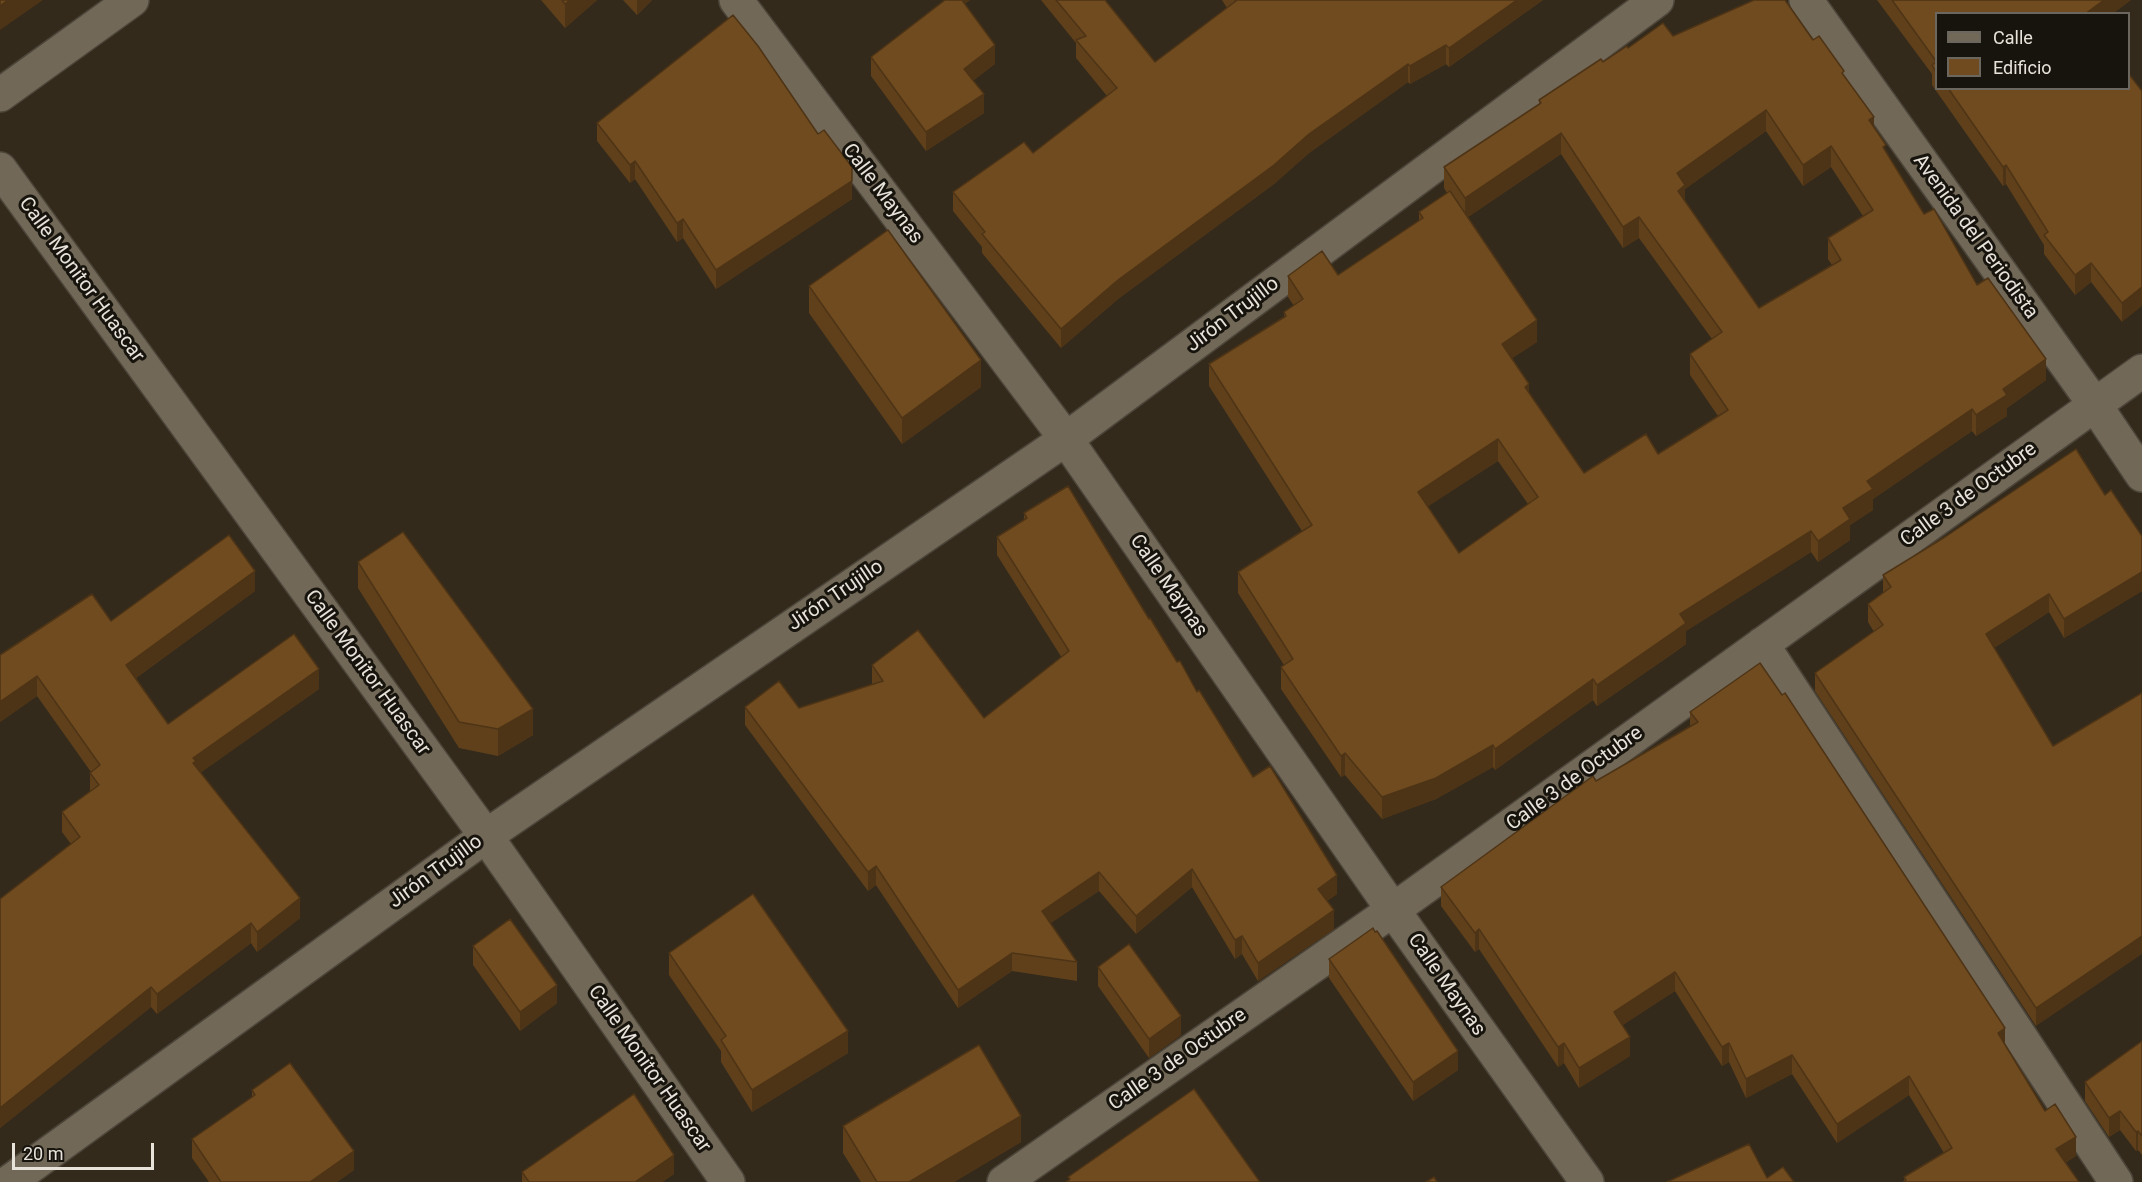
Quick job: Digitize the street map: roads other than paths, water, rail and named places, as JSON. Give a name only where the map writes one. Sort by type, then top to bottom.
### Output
[{"type":"street","points":[[0,95],[132,0]]},
{"type":"street","name":"Calle Maynas","points":[[736,0],[1066,439],[1393,910],[1587,1182]]},
{"type":"street","name":"Jirón Trujillo","points":[[9,1182],[486,836],[1066,439],[1657,0]]},
{"type":"street","name":"Avenida del Periodista","points":[[1806,0],[2095,405],[2142,475]]},
{"type":"street","name":"Calle Monitor Huascar","points":[[0,169],[486,836],[728,1182]]},
{"type":"street","name":"Calle 3 de Octubre","points":[[1004,1182],[1393,910],[2142,371]]},
{"type":"street","points":[[1762,644],[2116,1182]]}]
